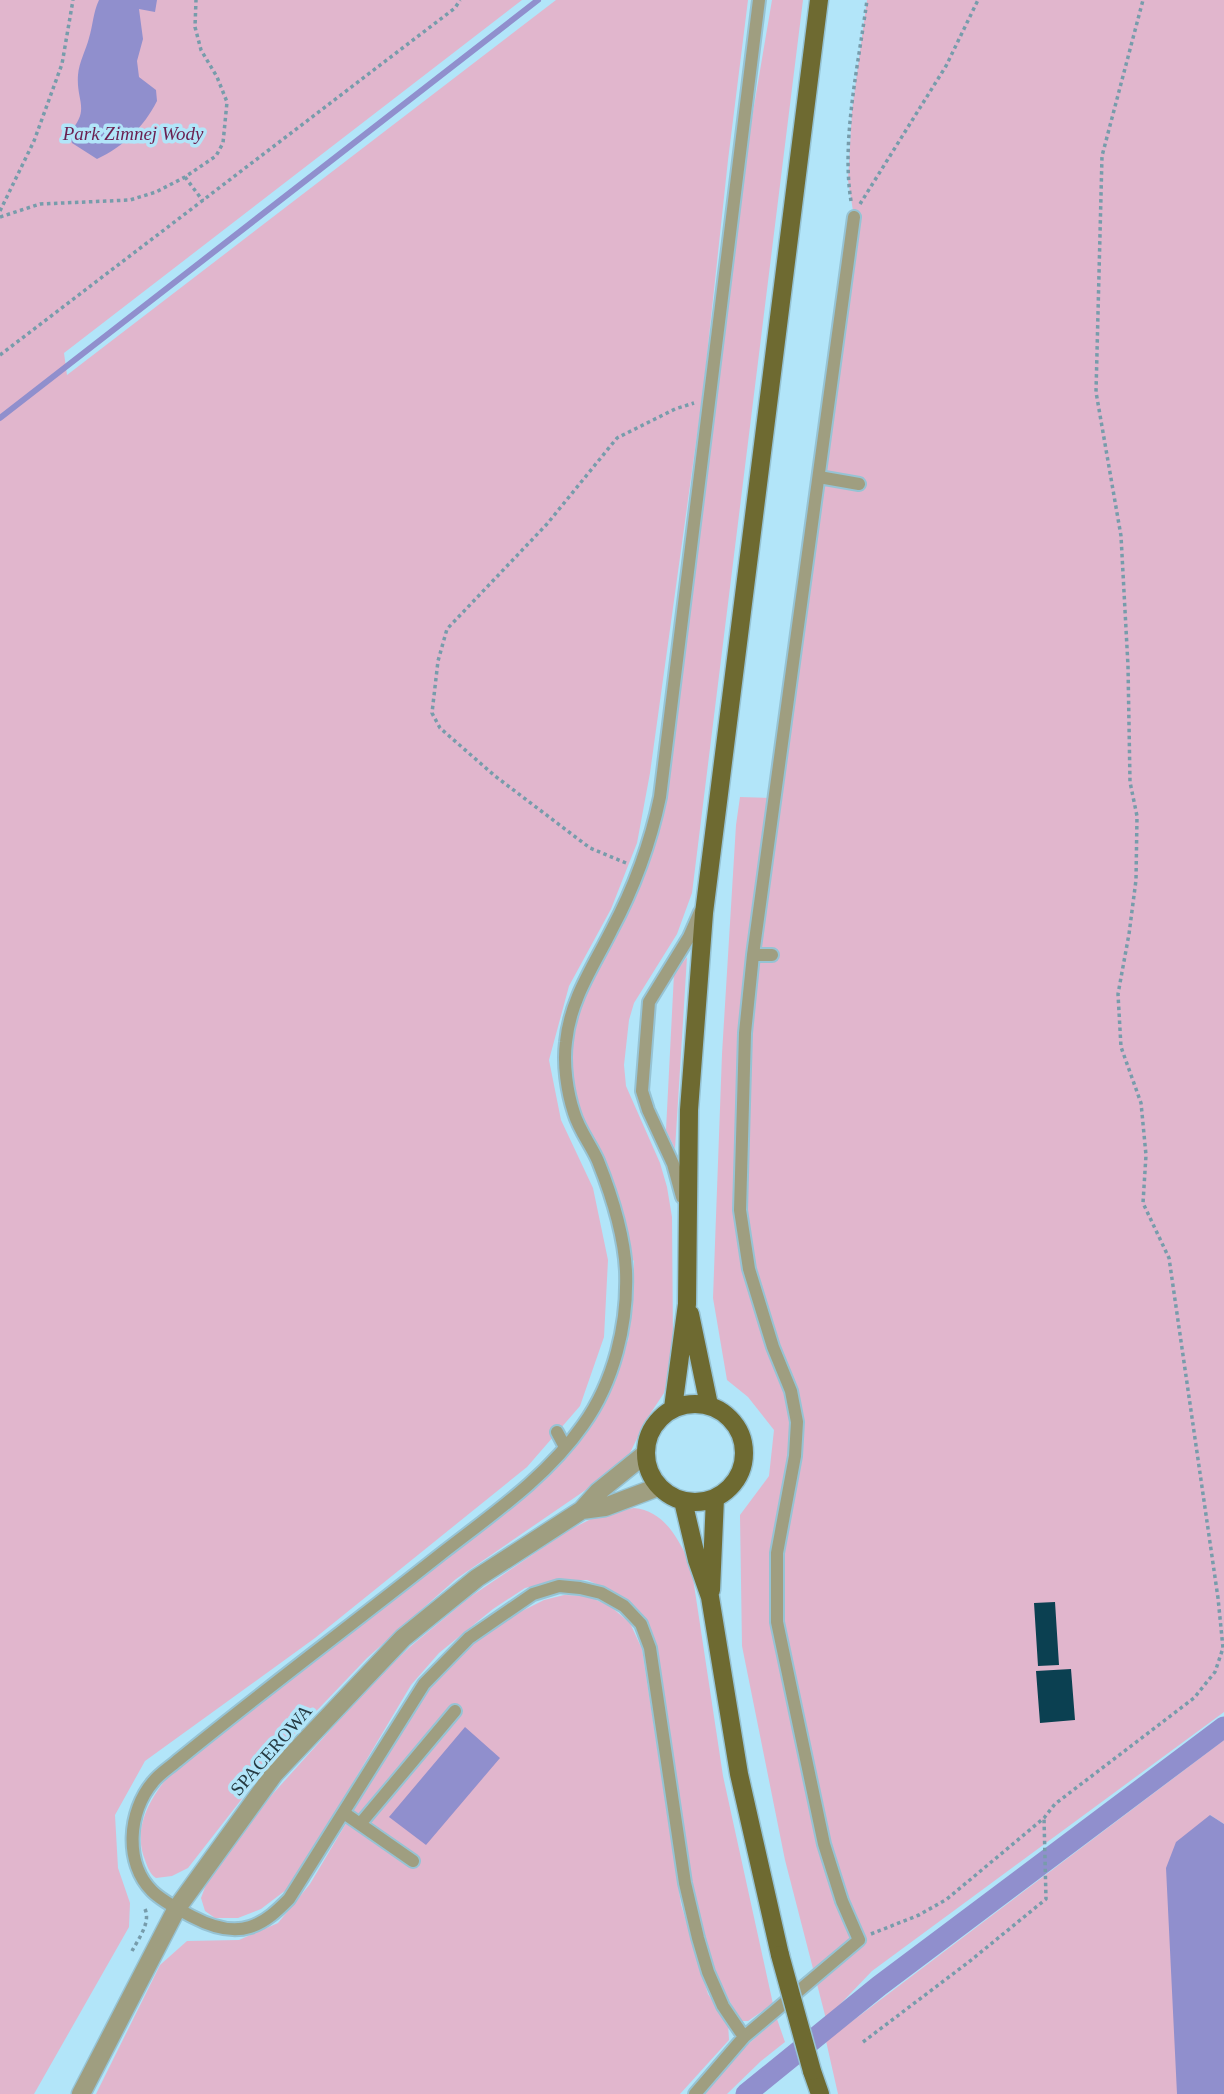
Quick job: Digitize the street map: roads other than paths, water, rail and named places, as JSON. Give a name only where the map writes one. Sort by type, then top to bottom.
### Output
[{"type":"main road","points":[[674,1408],[687,1304],[691,1060],[708,881],[819,0]]},
{"type":"main road","points":[[687,1304],[709,1405]]},
{"type":"main road","points":[[688,1404],[709,1405],[734,1422],[741,1435],[743,1465],[728,1490],[715,1498],[703,1502],[683,1501],[658,1487],[648,1469],[645,1454],[647,1440],[662,1416],[674,1408],[688,1404]]},
{"type":"main road","points":[[710,1597],[715,1498]]},
{"type":"main road","points":[[683,1501],[697,1560],[710,1597],[739,1774],[780,1955],[820,2094]]},
{"type":"street","name":"SPACEROWA","points":[[81,2094],[177,1908],[274,1774],[403,1639],[477,1578],[582,1510],[598,1492],[645,1454]]},
{"type":"street","name":"SPACEROWA","points":[[582,1510],[605,1507],[658,1487]]},
{"type":"lane","points":[[744,2037],[723,2006],[708,1972],[698,1938],[685,1883],[650,1648],[641,1624],[624,1606],[601,1593],[559,1586],[533,1594],[469,1638],[424,1684],[304,1878],[272,1916],[250,1927],[229,1930],[206,1924],[177,1908],[152,1891],[140,1874],[133,1854],[133,1831],[138,1806],[152,1783],[211,1733],[531,1482],[584,1425],[601,1395],[616,1356],[624,1321],[626,1272],[614,1202],[574,1113],[567,1081],[565,1043],[571,1012],[641,869],[652,833],[667,750],[759,0]]},
{"type":"lane","points":[[695,2094],[744,2037],[859,1940],[842,1901],[824,1844],[777,1622],[777,1553],[795,1456],[797,1422],[791,1391],[773,1348],[749,1269],[740,1210],[745,1033],[753,955],[854,217]]},
{"type":"lane","points":[[819,477],[859,484]]},
{"type":"lane","points":[[687,1227],[680,1184],[642,1091],[649,1002],[697,922],[708,881]]},
{"type":"lane","points":[[753,955],[772,955]]},
{"type":"lane","points":[[557,1432],[565,1447]]},
{"type":"lane","points":[[360,1824],[455,1711]]},
{"type":"lane","points":[[344,1812],[414,1861]]},
{"type":"water","points":[[99,0],[157,0],[155,12],[139,9],[143,39],[137,61],[139,77],[156,90],[157,101],[146,120],[132,135],[97,159],[72,143],[69,133],[76,125],[81,111],[79,70]]},
{"type":"water","points":[[465,1727],[500,1758],[426,1845],[389,1817]]},
{"type":"water","points":[[1210,1815],[1224,1824],[1224,2094],[1177,2094],[1166,1868],[1176,1842]]},
{"type":"waterway","points":[[0,418],[538,0]]},
{"type":"waterway","points":[[746,2094],[879,1986],[1224,1727]]},
{"type":"park label","name":"Park Zimnej Wody","points":[[133,133]]}]
